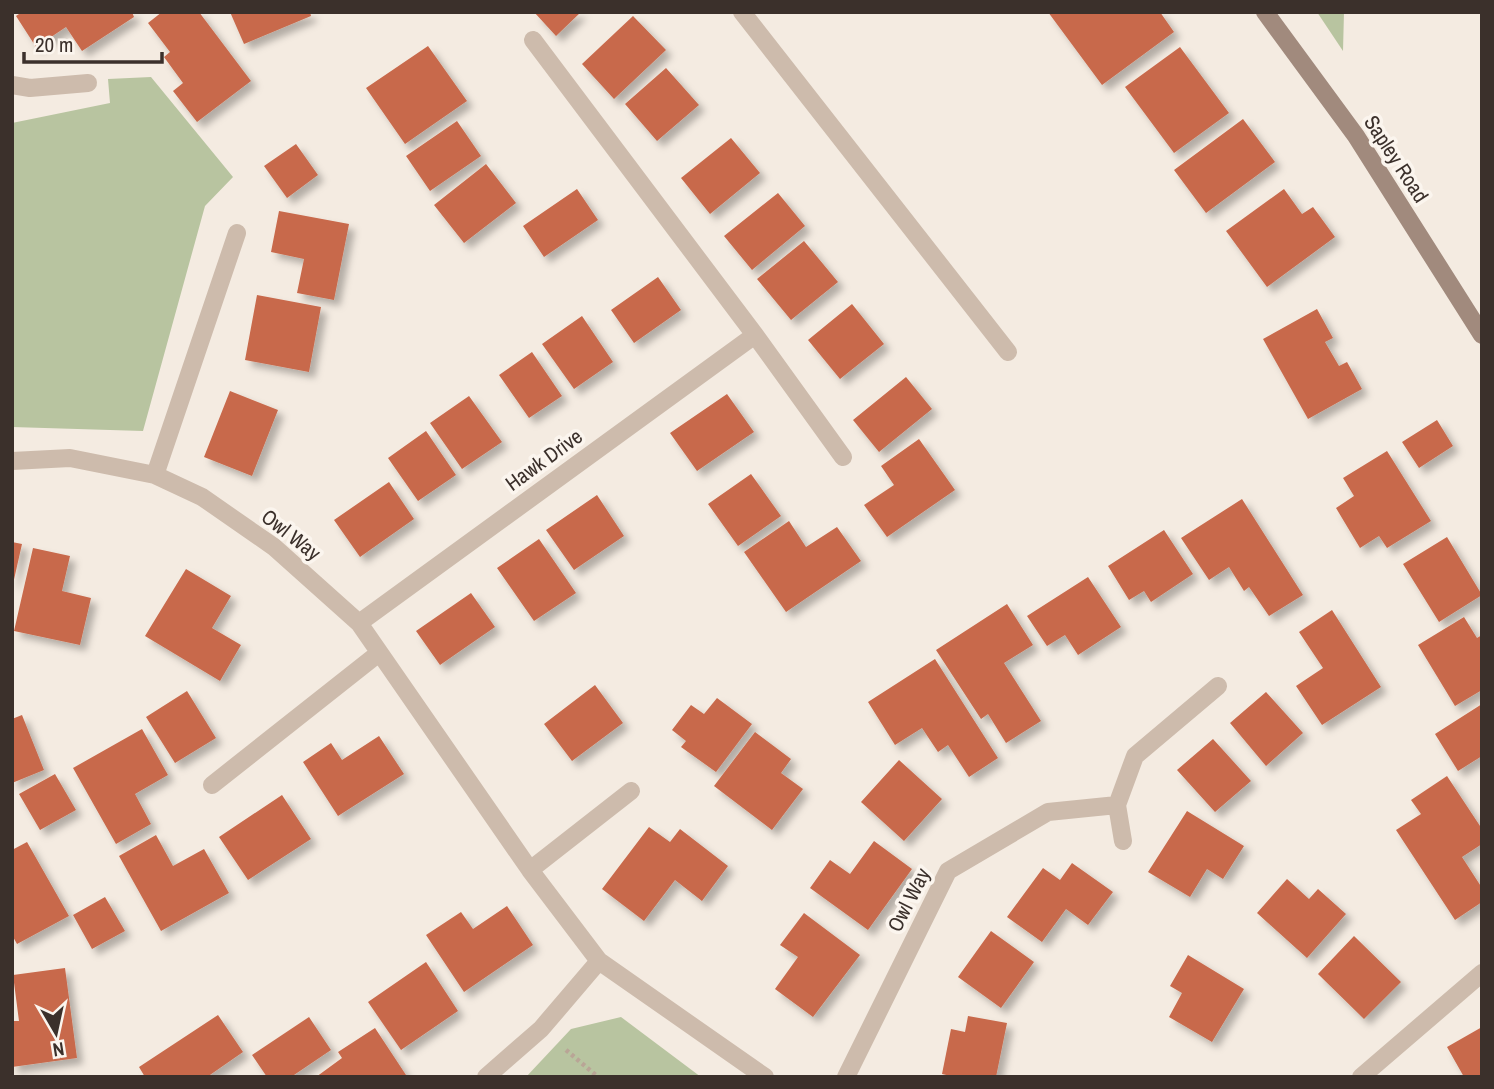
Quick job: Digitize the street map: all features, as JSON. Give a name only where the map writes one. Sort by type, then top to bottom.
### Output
[{"type":"street","points":[[742,12],[1007,352]]},
{"type":"street","name":"Sapley Road","points":[[1265,12],[1356,136],[1482,335]]},
{"type":"street","points":[[533,40],[755,335],[843,457]]},
{"type":"street","points":[[12,85],[30,88],[88,83]]},
{"type":"street","points":[[155,475],[237,233]]},
{"type":"street","name":"Hawk Drive","points":[[359,623],[755,335]]},
{"type":"street","name":"Owl Way","points":[[12,461],[70,458],[155,475],[202,497],[274,547],[359,623],[530,870],[599,961],[765,1077]]},
{"type":"street","points":[[212,785],[379,653]]},
{"type":"street","points":[[1123,841],[1117,805],[1135,756],[1219,686]]},
{"type":"street","points":[[530,870],[631,791]]},
{"type":"street","name":"Owl Way","points":[[846,1077],[948,871],[1048,812],[1117,805]]},
{"type":"street","points":[[486,1077],[541,1029],[599,961]]},
{"type":"street","points":[[1361,1077],[1482,973]]},
{"type":"path","points":[[541,1029],[598,1077]]},
{"type":"green space","points":[[1317,12],[1344,12],[1343,51]]},
{"type":"green space","points":[[151,77],[233,177],[205,206],[143,431],[12,427],[12,123],[110,103],[108,79]]},
{"type":"green space","points":[[621,1017],[701,1077],[526,1077],[571,1029]]},
{"type":"building","points":[[22,12],[132,12],[134,17],[82,51],[66,27],[36,47],[16,16]]},
{"type":"building","points":[[162,12],[199,12],[251,81],[197,122],[173,91],[183,83],[164,57],[170,52],[148,23]]},
{"type":"building","points":[[230,12],[310,12],[311,16],[244,44]]},
{"type":"building","points":[[534,12],[581,12],[556,36]]},
{"type":"building","points":[[1048,12],[1160,12],[1174,32],[1102,85]]},
{"type":"building","points":[[633,16],[666,50],[614,99],[582,64]]},
{"type":"building","points":[[428,46],[467,101],[405,144],[366,88]]},
{"type":"building","points":[[1180,47],[1229,113],[1174,153],[1125,87]]},
{"type":"building","points":[[666,68],[699,105],[657,141],[625,104]]},
{"type":"building","points":[[1243,119],[1275,162],[1206,213],[1174,170]]},
{"type":"building","points":[[457,121],[481,156],[430,191],[406,156]]},
{"type":"building","points":[[731,138],[760,173],[710,214],[681,178]]},
{"type":"building","points":[[296,144],[318,175],[287,198],[264,166]]},
{"type":"building","points":[[486,164],[516,203],[464,243],[434,205]]},
{"type":"building","points":[[577,189],[598,220],[544,257],[523,226]]},
{"type":"building","points":[[1284,189],[1302,214],[1313,207],[1335,237],[1267,287],[1226,231]]},
{"type":"building","points":[[778,193],[805,226],[752,270],[724,236]]},
{"type":"building","points":[[279,211],[349,224],[334,300],[297,293],[304,259],[271,252]]},
{"type":"building","points":[[804,241],[838,282],[791,320],[757,279]]},
{"type":"building","points":[[658,277],[681,310],[634,343],[611,310]]},
{"type":"building","points":[[257,295],[321,307],[309,372],[245,360]]},
{"type":"building","points":[[852,304],[884,344],[840,379],[808,340]]},
{"type":"building","points":[[1317,309],[1333,338],[1325,342],[1339,366],[1347,362],[1362,389],[1308,419],[1263,339]]},
{"type":"building","points":[[582,316],[613,362],[574,389],[542,344]]},
{"type":"building","points":[[532,352],[562,396],[529,418],[499,375]]},
{"type":"building","points":[[906,377],[932,409],[879,452],[853,420]]},
{"type":"building","points":[[230,391],[278,410],[252,476],[204,457]]},
{"type":"building","points":[[727,394],[754,432],[697,471],[670,433]]},
{"type":"building","points":[[469,396],[502,442],[462,469],[430,423]]},
{"type":"building","points":[[1437,420],[1453,446],[1419,468],[1402,442]]},
{"type":"building","points":[[426,431],[456,475],[418,501],[388,458]]},
{"type":"building","points":[[919,439],[955,490],[887,537],[864,505],[894,485],[881,466]]},
{"type":"building","points":[[1387,451],[1431,521],[1387,548],[1379,536],[1360,548],[1336,508],[1354,496],[1343,478]]},
{"type":"building","points":[[751,474],[781,516],[738,546],[708,504]]},
{"type":"building","points":[[389,482],[414,519],[360,557],[334,520]]},
{"type":"building","points":[[597,495],[624,536],[574,570],[546,530]]},
{"type":"building","points":[[1242,499],[1303,595],[1269,616],[1249,587],[1244,591],[1229,567],[1209,580],[1181,538]]},
{"type":"building","points":[[789,521],[806,547],[837,527],[861,561],[786,612],[744,552]]},
{"type":"building","points":[[1164,530],[1193,574],[1151,602],[1144,591],[1129,600],[1108,566]]},
{"type":"building","points":[[1447,537],[1482,595],[1439,622],[1403,564]]},
{"type":"building","points":[[539,539],[576,593],[534,621],[497,568]]},
{"type":"building","points":[[12,542],[22,544],[13,584],[12,584]]},
{"type":"building","points":[[33,548],[70,556],[62,591],[91,598],[80,645],[14,631]]},
{"type":"building","points":[[186,569],[231,596],[212,628],[241,645],[220,681],[145,636]]},
{"type":"building","points":[[1088,577],[1121,627],[1078,655],[1065,635],[1047,646],[1027,616]]},
{"type":"building","points":[[471,593],[495,627],[440,665],[416,631]]},
{"type":"building","points":[[1007,604],[1033,645],[1004,663],[1041,721],[1006,743],[988,714],[981,719],[936,650]]},
{"type":"building","points":[[1332,610],[1381,687],[1322,725],[1296,686],[1323,668],[1299,632]]},
{"type":"building","points":[[1464,617],[1477,638],[1482,635],[1482,690],[1455,706],[1418,645]]},
{"type":"building","points":[[935,659],[998,758],[969,777],[948,745],[938,752],[922,728],[895,745],[868,702]]},
{"type":"building","points":[[595,685],[623,723],[572,761],[544,724]]},
{"type":"building","points":[[187,691],[216,738],[175,763],[146,717]]},
{"type":"building","points":[[1266,692],[1303,733],[1266,766],[1230,723]]},
{"type":"building","points":[[717,698],[752,724],[716,772],[681,747],[686,741],[672,730],[691,705],[704,714]]},
{"type":"building","points":[[1482,704],[1482,756],[1458,771],[1435,734]]},
{"type":"building","points":[[22,715],[44,770],[12,783],[12,719]]},
{"type":"building","points":[[142,729],[168,775],[135,794],[151,824],[116,844],[73,768]]},
{"type":"building","points":[[755,732],[791,759],[781,773],[803,789],[772,830],[714,786]]},
{"type":"building","points":[[379,736],[404,774],[338,816],[303,762],[331,743],[342,760]]},
{"type":"building","points":[[1213,739],[1251,781],[1215,812],[1177,770]]},
{"type":"building","points":[[899,760],[942,799],[904,841],[861,802]]},
{"type":"building","points":[[55,774],[76,810],[40,830],[19,794]]},
{"type":"building","points":[[1447,776],[1482,829],[1482,844],[1462,857],[1482,888],[1482,902],[1455,920],[1396,830],[1421,814],[1411,800]]},
{"type":"building","points":[[282,795],[311,839],[248,880],[219,837]]},
{"type":"building","points":[[1187,811],[1244,846],[1223,879],[1207,869],[1190,897],[1148,872]]},
{"type":"building","points":[[649,827],[670,842],[680,829],[728,866],[702,901],[675,880],[644,921],[602,889]]},
{"type":"building","points":[[156,835],[173,866],[204,849],[229,893],[161,931],[119,856]]},
{"type":"building","points":[[874,841],[912,869],[868,930],[810,888],[830,860],[850,874]]},
{"type":"building","points":[[27,842],[69,916],[17,944],[12,935],[12,850]]},
{"type":"building","points":[[1072,863],[1113,892],[1088,925],[1066,909],[1042,942],[1007,917],[1043,868],[1060,880]]},
{"type":"building","points":[[1287,879],[1309,899],[1318,889],[1346,914],[1307,958],[1257,913]]},
{"type":"building","points":[[105,897],[125,931],[92,949],[73,915]]},
{"type":"building","points":[[507,906],[533,945],[464,992],[426,935],[461,912],[473,929]]},
{"type":"building","points":[[804,913],[860,955],[813,1017],[775,989],[798,957],[780,945]]},
{"type":"building","points":[[991,931],[1034,962],[1001,1008],[958,977]]},
{"type":"building","points":[[1354,936],[1401,982],[1364,1019],[1318,974]]},
{"type":"building","points":[[1188,955],[1244,989],[1212,1042],[1169,1017],[1182,993],[1170,986]]},
{"type":"building","points":[[426,962],[458,1011],[401,1050],[368,1002]]},
{"type":"building","points":[[65,968],[77,1058],[12,1067],[12,1021],[19,1021],[13,975]]},
{"type":"building","points":[[218,1015],[243,1052],[207,1077],[145,1077],[139,1067]]},
{"type":"building","points":[[968,1016],[1007,1023],[996,1077],[955,1077],[942,1074],[951,1029],[965,1032]]},
{"type":"building","points":[[309,1017],[331,1050],[291,1077],[267,1077],[252,1055]]},
{"type":"building","points":[[1482,1027],[1482,1077],[1464,1077],[1447,1047]]},
{"type":"building","points":[[375,1028],[406,1075],[316,1077],[342,1058],[338,1052]]}]
